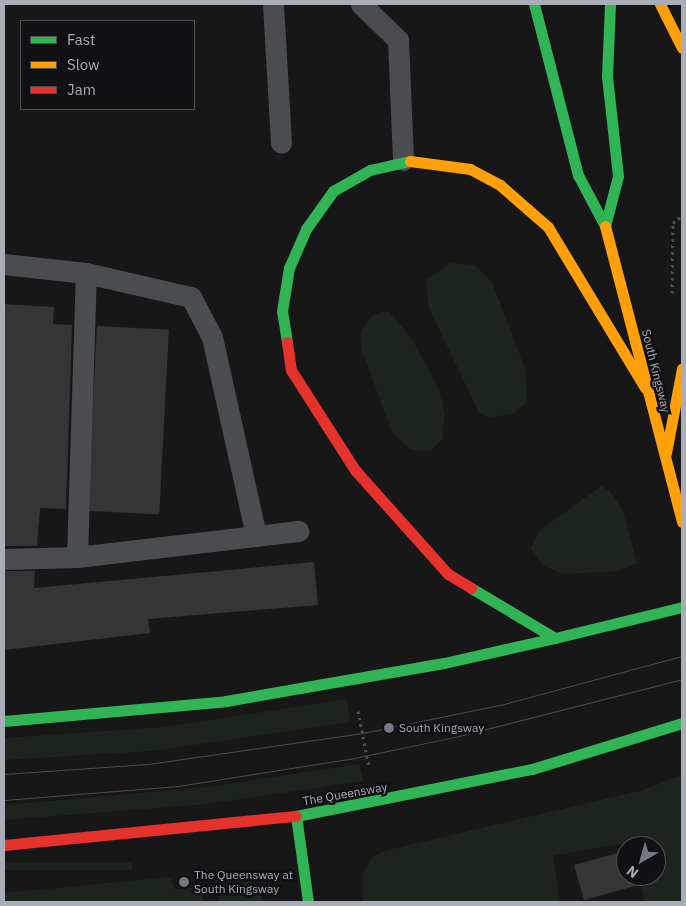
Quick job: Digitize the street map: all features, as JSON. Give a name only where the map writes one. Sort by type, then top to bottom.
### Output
[{"type":"main road","points":[[534,4],[578,176],[605,226]]},
{"type":"main road","points":[[605,226],[618,176],[607,76],[610,4]]},
{"type":"main road","points":[[660,4],[682,48]]},
{"type":"main road","points":[[555,638],[477,595],[422,550],[355,470],[291,370],[282,312],[290,268],[306,228],[333,191],[370,170],[403,160],[470,169],[500,185],[548,227],[646,388]]},
{"type":"main road","name":"South Kingsway","points":[[605,226],[664,459],[682,522]]},
{"type":"main road","points":[[664,459],[682,368]]},
{"type":"main road","points":[[4,721],[226,701],[444,663],[682,607]]},
{"type":"main road","name":"The Queensway","points":[[4,845],[296,816],[532,770],[682,723]]},
{"type":"main road","points":[[296,816],[308,902]]},
{"type":"lane","points":[[272,4],[281,143]]},
{"type":"lane","points":[[361,4],[398,40],[403,160]]},
{"type":"lane","points":[[4,264],[86,273],[190,297],[212,337],[256,536]]},
{"type":"lane","points":[[78,557],[86,273]]},
{"type":"lane","points":[[4,559],[78,557],[298,531]]},
{"type":"path","points":[[672,293],[673,223],[682,216]]},
{"type":"path","points":[[357,702],[371,777]]},
{"type":"shaded area","points":[[450,263],[475,265],[492,282],[526,371],[527,403],[512,414],[489,418],[479,413],[429,308],[426,280]]},
{"type":"shaded area","points":[[381,312],[389,312],[411,337],[439,389],[445,414],[442,439],[430,451],[411,450],[392,432],[361,348],[361,331],[371,317]]},
{"type":"shaded area","points":[[601,486],[610,491],[623,511],[637,563],[618,571],[563,574],[543,566],[531,548],[539,531]]},
{"type":"shaded area","points":[[347,699],[350,722],[152,751],[4,760],[4,738],[164,727]]},
{"type":"shaded area","points":[[359,764],[363,781],[207,804],[4,820],[4,805],[208,787]]},
{"type":"shaded area","points":[[682,775],[682,902],[645,902],[641,886],[666,886],[666,836],[616,836],[616,844],[553,856],[560,902],[363,902],[363,875],[372,857],[384,851],[643,790]]},
{"type":"shaded area","points":[[4,863],[132,863],[132,870],[4,870]]},
{"type":"shaded area","points":[[247,875],[259,887],[263,902],[220,902],[215,877]]},
{"type":"shaded area","points":[[171,877],[174,889],[198,887],[200,878],[203,902],[4,902],[4,893]]},
{"type":"building","points":[[4,304],[54,307],[53,324],[72,325],[66,509],[40,508],[37,546],[4,546]]},
{"type":"building","points":[[97,326],[169,330],[159,515],[87,511]]},
{"type":"building","points":[[314,562],[318,605],[148,619],[150,633],[4,650],[4,571],[35,571],[34,588]]},
{"type":"building","points":[[616,853],[616,886],[635,886],[584,900],[574,865]]},
{"type":"tram line","points":[[4,774],[148,764],[363,733],[504,704],[682,656]]},
{"type":"tram line","points":[[4,800],[178,786],[354,758],[459,736],[682,679]]},
{"type":"traffic: fast","points":[[534,4],[578,175],[605,226]]},
{"type":"traffic: fast","points":[[605,226],[618,176],[607,76],[610,4]]},
{"type":"traffic: fast","points":[[287,342],[282,311],[289,268],[306,229],[333,191],[370,170],[410,161]]},
{"type":"traffic: fast","points":[[471,588],[555,638],[682,607]]},
{"type":"traffic: fast","points":[[4,721],[226,701],[444,663],[555,638]]},
{"type":"traffic: fast","points":[[308,902],[296,816],[532,769],[682,723]]},
{"type":"traffic: slow","points":[[660,4],[682,48]]},
{"type":"traffic: slow","points":[[410,161],[470,169],[500,185],[548,227],[645,388]]},
{"type":"traffic: slow","points":[[605,226],[682,522]]},
{"type":"traffic: slow","points":[[666,453],[682,368]]},
{"type":"traffic: jam","points":[[287,342],[291,370],[355,470],[448,574],[471,588]]},
{"type":"traffic: jam","points":[[4,845],[296,816]]},
{"type":"place","name":"South Kingsway","points":[[389,728]]},
{"type":"place","name":"The Queensway at South Kingsway","points":[[184,882]]}]
